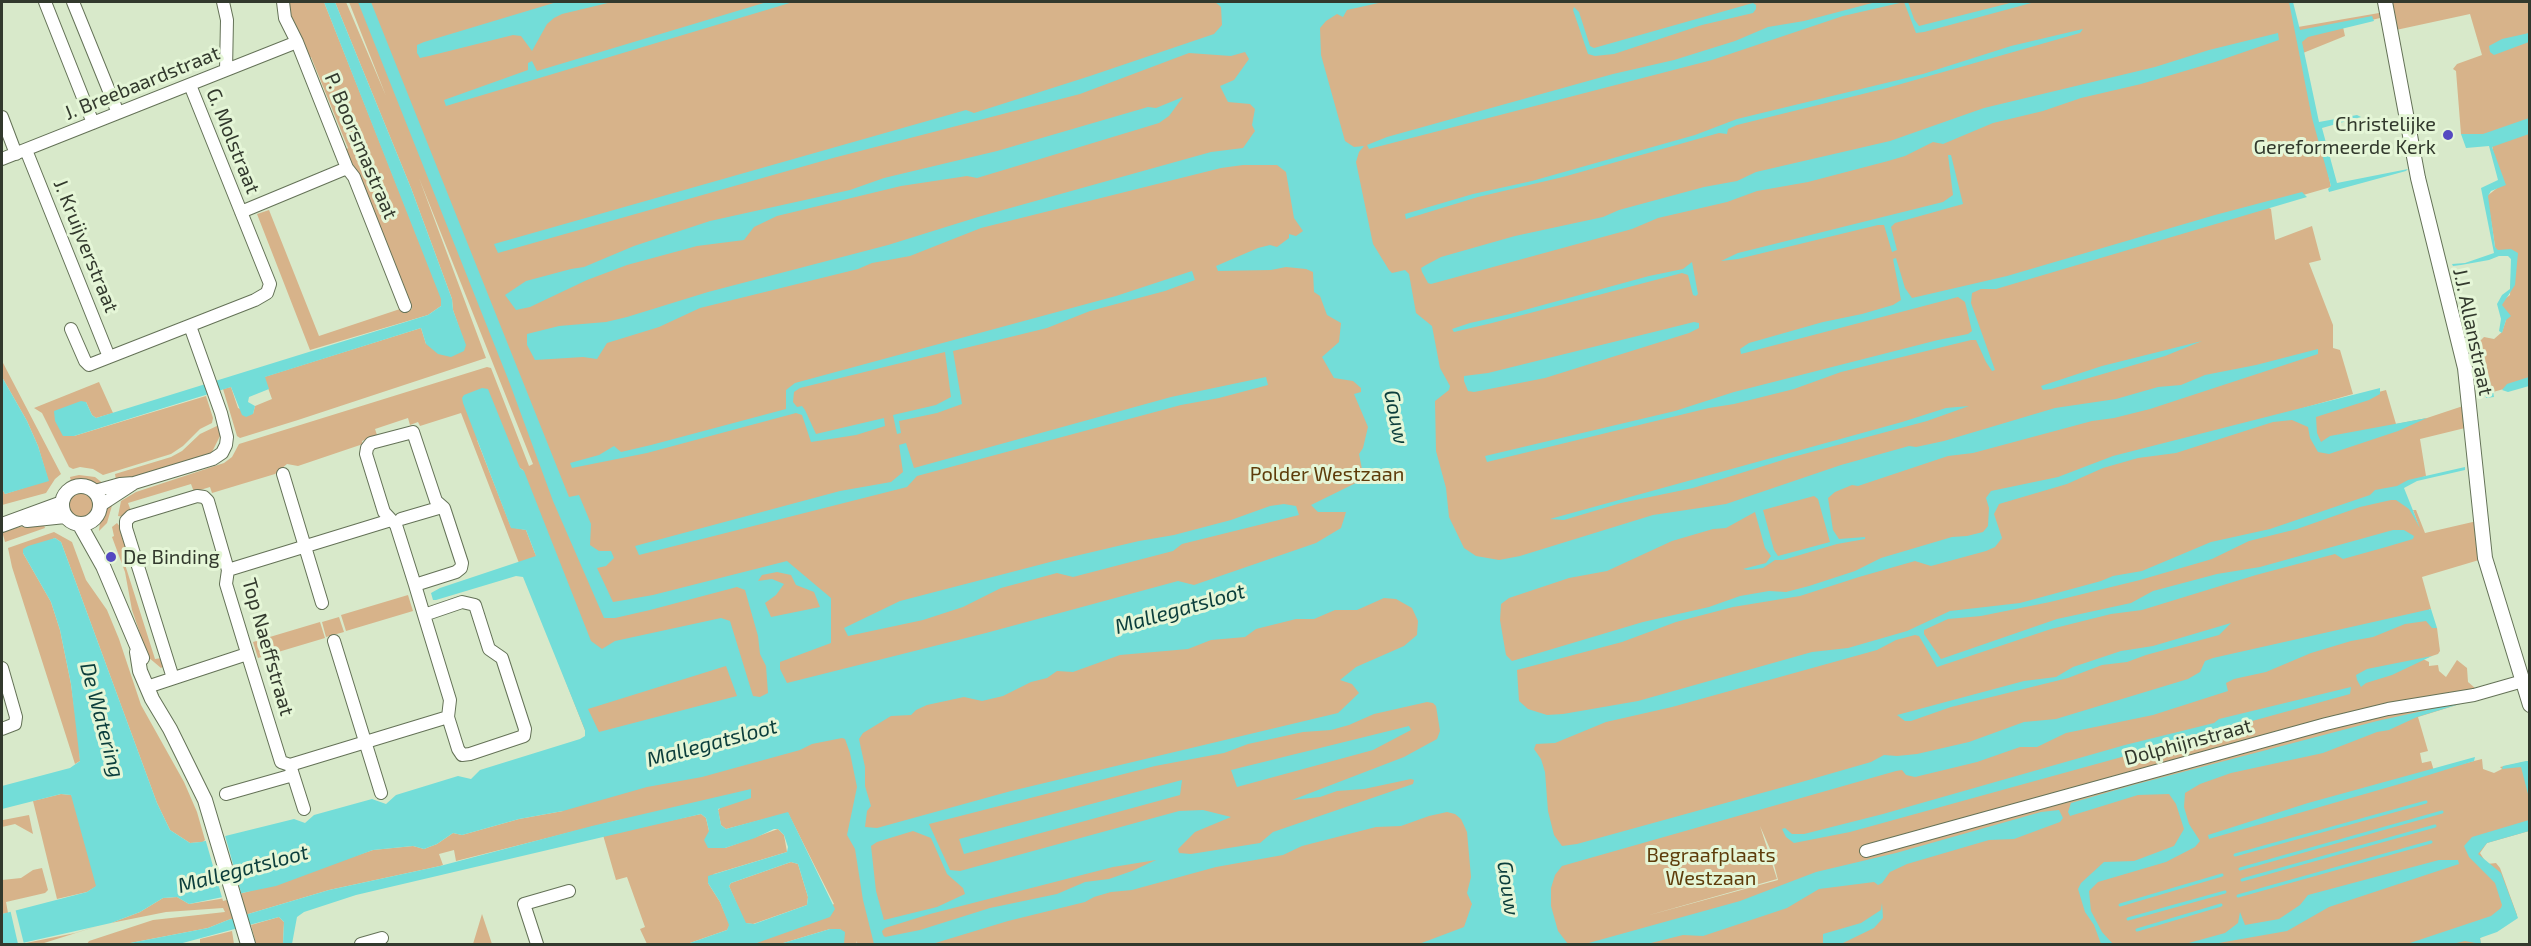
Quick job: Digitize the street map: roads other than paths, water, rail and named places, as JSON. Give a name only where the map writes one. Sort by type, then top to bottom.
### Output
[{"type":"street","points":[[45,2],[93,123]]},
{"type":"street","points":[[73,2],[118,113]]},
{"type":"street","points":[[223,2],[227,20],[226,70]]},
{"type":"street","name":"P. Boorsmastraat","points":[[283,2],[285,18],[348,168],[354,177],[405,306]]},
{"type":"street","name":"J.J. Allanstraat","points":[[2385,2],[2418,178],[2465,368],[2485,558],[2529,705]]},
{"type":"street","name":"J. Breebaardstraat","points":[[2,159],[297,42]]},
{"type":"street","name":"G. Molstraat","points":[[190,85],[270,284],[267,293],[190,326]]},
{"type":"street","name":"J. Kruijverstraat","points":[[2,117],[21,152],[109,357]]},
{"type":"street","name":"G. Molstraat","points":[[241,212],[348,168]]},
{"type":"street","points":[[71,328],[85,361],[89,365],[190,326],[221,413],[227,437],[222,453],[213,459],[134,483],[120,484],[95,491]]},
{"type":"street","points":[[396,520],[384,512],[366,454],[367,448],[371,443],[413,432],[436,501],[442,507],[462,563],[461,568],[415,585]]},
{"type":"street","points":[[283,474],[322,603]]},
{"type":"street","points":[[134,483],[101,505],[94,521],[104,566],[137,652],[148,668],[155,706],[195,777],[215,828],[246,939]]},
{"type":"street","points":[[94,521],[80,525],[71,523],[63,510],[67,492],[72,488],[89,487],[95,491],[101,505]]},
{"type":"street","name":"Top Naeffstraat","points":[[173,678],[126,528],[126,521],[131,516],[197,496],[204,497],[208,501],[228,570],[226,584],[281,762],[291,770],[304,810]]},
{"type":"street","points":[[228,570],[442,507]]},
{"type":"street","points":[[2,525],[38,510],[63,510]]},
{"type":"street","points":[[396,520],[396,525],[450,699],[448,717],[462,754],[470,754],[524,736],[525,729],[502,658],[489,650],[475,605],[471,602],[462,602],[424,615]]},
{"type":"street","points":[[80,525],[104,566]]},
{"type":"street","points":[[334,641],[381,793]]},
{"type":"street","points":[[151,686],[247,654]]},
{"type":"street","points":[[2,669],[16,717],[15,724],[2,729]]},
{"type":"street","name":"Dolphijnstraat","points":[[1866,851],[2335,722],[2388,709],[2474,695],[2523,681]]},
{"type":"street","points":[[226,794],[366,742],[448,717]]},
{"type":"street","points":[[537,945],[524,904],[552,894],[569,891]]},
{"type":"street","points":[[361,945],[382,938]]},
{"type":"water","points":[[324,2],[335,2],[411,188],[452,299],[453,310],[466,345],[464,351],[451,357],[438,354],[426,344],[421,328],[265,377],[269,389],[249,397],[248,402],[255,406],[253,414],[246,417],[242,415],[231,387],[74,436],[63,436],[55,421],[54,411],[81,401],[86,402],[92,415],[96,418],[428,315],[441,306],[441,299]]},
{"type":"water","points":[[358,2],[371,2],[569,497],[579,495],[591,524],[590,545],[599,551],[611,551],[614,558],[606,566],[597,568],[613,602],[653,595],[787,561],[831,598],[831,643],[780,662],[780,669],[787,683],[986,633],[1178,581],[1194,585],[1316,543],[1341,528],[1346,512],[1318,512],[1311,505],[1364,479],[1359,454],[1363,448],[1368,427],[1354,394],[1361,392],[1361,388],[1353,381],[1334,378],[1322,357],[1339,342],[1341,323],[1327,315],[1320,296],[1314,292],[1313,272],[1286,267],[1271,270],[1218,271],[1216,266],[1258,248],[1270,245],[1277,247],[1289,238],[1289,234],[1296,236],[1303,231],[1294,218],[1286,172],[1277,165],[1243,165],[1221,168],[981,228],[910,256],[872,263],[858,269],[700,308],[659,327],[607,343],[597,359],[583,357],[535,360],[527,345],[527,334],[559,326],[606,322],[627,317],[708,292],[888,245],[978,217],[1211,152],[1243,148],[1255,131],[1252,125],[1255,109],[1250,104],[1228,102],[1220,86],[1234,80],[1249,59],[1245,52],[1231,56],[1189,53],[1080,94],[833,158],[498,253],[494,244],[966,110],[974,113],[1090,76],[1214,34],[1222,25],[1221,7],[1215,2],[1383,2],[1347,10],[1343,17],[1337,14],[1326,21],[1320,28],[1321,55],[1345,141],[1354,147],[1364,146],[1356,162],[1373,244],[1392,273],[1405,270],[1409,274],[1416,313],[1432,326],[1440,368],[1450,386],[1449,390],[1435,401],[1436,451],[1446,488],[1449,517],[1464,548],[1476,556],[1499,560],[1520,556],[1653,515],[1726,504],[1841,465],[1909,446],[1916,447],[1944,441],[2055,408],[2116,399],[2158,387],[2181,385],[2205,375],[2318,349],[2318,354],[2150,409],[2092,421],[1973,453],[1948,456],[1835,492],[1828,498],[1833,530],[1839,539],[1865,537],[1865,539],[1837,544],[1783,560],[1775,560],[1763,568],[1743,569],[1766,563],[1771,556],[1765,548],[1755,512],[1726,528],[1713,529],[1672,541],[1607,571],[1569,578],[1509,598],[1501,604],[1500,620],[1506,655],[1512,661],[1643,622],[1709,607],[1740,596],[1769,591],[1786,592],[1809,586],[1855,571],[1881,558],[1952,537],[1983,532],[1988,526],[1989,508],[1986,498],[1991,491],[2058,477],[2113,456],[2380,388],[2380,394],[2369,400],[2316,417],[2317,433],[2321,442],[2330,436],[2427,418],[2398,431],[2329,454],[2318,452],[2310,438],[2308,427],[2292,420],[2273,422],[2176,453],[2138,458],[2103,468],[2067,484],[1999,504],[1994,514],[2002,538],[1995,547],[1986,551],[1931,566],[1915,561],[1800,596],[1733,607],[1676,622],[1622,642],[1517,670],[1519,701],[1528,709],[1547,715],[1563,714],[1638,701],[1812,652],[1848,648],[1907,631],[1950,611],[2020,603],[2113,576],[2142,571],[2211,542],[2270,529],[2370,495],[2375,490],[2465,467],[2465,470],[2417,481],[2404,488],[2420,528],[2409,509],[2396,500],[2391,500],[2360,507],[2297,529],[2249,541],[2212,559],[2140,580],[2050,602],[1981,616],[1948,619],[1924,630],[1924,634],[1941,659],[2057,619],[2131,603],[2153,591],[2217,574],[2260,567],[2393,530],[2404,530],[2414,536],[2413,539],[2386,547],[2343,559],[2335,554],[2256,575],[2142,610],[2111,614],[2051,629],[1937,667],[1919,636],[1915,635],[1896,640],[1877,650],[1672,707],[1606,722],[1555,743],[1536,744],[1534,749],[1541,759],[1545,772],[1548,811],[1554,835],[1562,846],[1577,844],[1798,783],[1871,762],[1884,755],[1917,754],[1969,742],[2024,722],[2056,719],[2188,679],[2200,672],[2205,661],[2213,658],[2431,609],[2437,628],[2432,628],[2426,621],[2405,624],[2373,637],[2311,653],[2266,672],[2234,679],[2226,683],[2228,691],[2153,715],[2066,733],[2037,747],[2020,747],[1977,762],[1915,777],[1906,775],[1902,770],[1896,771],[1562,866],[1555,875],[1551,888],[1551,906],[1558,931],[1568,944],[1419,944],[1464,927],[1472,904],[1467,893],[1471,877],[1467,832],[1461,819],[1447,812],[1401,826],[1376,827],[1302,846],[1283,855],[1216,867],[1132,890],[1111,892],[1085,902],[1008,921],[932,944],[874,944],[863,900],[855,849],[847,835],[857,787],[850,753],[845,739],[842,738],[812,744],[800,750],[702,777],[647,787],[563,811],[519,819],[462,835],[453,833],[437,844],[424,849],[413,846],[373,850],[276,886],[189,904],[177,897],[163,898],[140,912],[111,923],[18,944],[2,944],[2,914],[87,892],[96,886],[71,795],[61,794],[2,809],[2,786],[70,768],[80,761],[71,684],[60,630],[51,602],[23,553],[23,549],[28,546],[55,538],[61,542],[157,803],[170,830],[190,843],[294,819],[305,823],[314,815],[372,799],[386,804],[396,795],[458,776],[471,779],[480,770],[585,736],[585,730],[523,577],[516,576],[433,600],[431,593],[440,588],[536,556],[526,530],[511,528],[463,403],[464,395],[482,388],[488,389],[520,468],[524,471],[591,641],[602,649],[615,641],[721,618],[730,621],[753,696],[760,697],[768,693],[766,666],[760,654],[758,636],[745,590],[737,587],[650,610],[615,618],[604,618],[553,501],[510,384]],"holes":[[[1814,496],[1818,499],[1830,542],[1778,556],[1774,550],[1763,510]],[[777,572],[791,575],[796,585],[814,592],[820,607],[771,617],[765,603],[776,595],[784,584],[772,579],[758,581],[762,575]],[[1384,598],[1396,599],[1412,608],[1418,621],[1417,635],[1404,646],[1356,667],[1340,680],[1352,684],[1359,693],[1338,713],[1011,791],[877,828],[865,827],[867,811],[871,806],[865,786],[865,767],[859,739],[863,733],[891,716],[911,715],[927,705],[964,697],[982,701],[1003,696],[1031,682],[1047,678],[1057,671],[1073,672],[1120,655],[1188,649],[1211,640],[1245,637],[1256,629],[1296,619],[1314,619],[1335,610],[1357,610]],[[726,666],[737,696],[599,732],[588,709]],[[1427,702],[1436,706],[1440,731],[1437,739],[1404,757],[1292,800],[1320,797],[1337,791],[1364,789],[1411,779],[1414,780],[1413,784],[1273,832],[1260,843],[1191,854],[1179,853],[1178,849],[1195,832],[1231,817],[1203,810],[1179,811],[960,871],[950,870],[929,824],[1155,766],[1224,753],[1248,744],[1349,725],[1374,714]],[[913,831],[931,838],[947,874],[963,888],[965,894],[937,907],[884,920],[876,891],[871,846]],[[1156,860],[1109,879],[1085,882],[1057,894],[990,908],[920,930],[885,937],[883,935],[882,931],[885,928],[930,914],[1113,867]]]},
{"type":"water","points":[[557,2],[612,2],[554,18],[547,24],[532,51],[521,36],[513,35],[420,58],[417,53],[417,45],[424,42]]},
{"type":"water","points":[[767,2],[793,2],[446,106],[444,100],[528,70],[528,63],[532,61],[537,71]]},
{"type":"water","points":[[1876,2],[1904,2],[1843,16],[1712,60],[1369,149],[1367,145],[1387,137],[1613,74],[1674,60],[1735,41],[1768,27],[1804,21]]},
{"type":"water","points":[[1904,2],[1908,2],[1919,26],[2014,2],[2035,2],[1916,33]]},
{"type":"water","points":[[2289,2],[2293,2],[2300,30],[2372,16],[2374,21],[2308,37],[2302,42],[2319,122],[2357,115],[2361,117],[2322,128],[2337,183],[2408,169],[2406,171],[2329,192],[2328,189],[2331,186],[2312,118]]},
{"type":"water","points":[[1753,3],[1756,9],[1753,13],[1702,25],[1614,54],[1595,56],[1588,54],[1573,10],[1574,7],[1579,12],[1590,46],[1594,48]]},
{"type":"water","points":[[2083,29],[2080,33],[1887,88],[1737,125],[1728,129],[1727,134],[1719,133],[1563,177],[1478,197],[1406,219],[1405,214],[1695,135],[1737,119],[1923,74],[2011,46]]},
{"type":"water","points":[[2278,33],[2279,40],[2215,62],[1993,123],[1943,144],[1933,142],[1905,156],[1888,161],[1808,182],[1757,191],[1727,202],[1658,218],[1632,229],[1431,284],[1422,272],[1421,268],[1441,257],[1515,236],[1603,217],[1619,210],[1704,187],[1737,181],[1756,172],[1890,141],[1984,108],[2155,67],[2209,50]]},
{"type":"water","points":[[2529,33],[2529,42],[2494,55],[2490,52],[2489,46],[2502,39]]},
{"type":"water","points":[[1183,97],[1169,116],[1159,123],[977,178],[967,176],[901,186],[777,216],[754,227],[744,240],[697,246],[627,265],[587,280],[530,307],[516,310],[505,295],[526,281],[584,267],[634,246],[710,221],[850,190],[884,178],[997,151],[1148,107],[1156,108]]},
{"type":"water","points":[[2529,118],[2529,134],[2492,147],[2506,185],[2491,191],[2488,196],[2495,247],[2498,250],[2511,249],[2518,253],[2515,285],[2502,305],[2511,316],[2506,320],[2502,333],[2499,331],[2501,319],[2497,304],[2502,295],[2510,289],[2511,259],[2508,256],[2499,256],[2461,265],[2453,266],[2452,264],[2465,263],[2494,253],[2481,188],[2498,180],[2489,146],[2466,148],[2461,134],[2483,134]]},
{"type":"water","points":[[1948,155],[1951,155],[1963,204],[1895,223],[1891,227],[1897,250],[1892,252],[1884,225],[1878,225],[1738,259],[1721,261],[1738,253],[1943,202],[1953,195]]},
{"type":"water","points":[[2302,192],[2307,197],[1996,289],[1981,289],[1972,293],[1971,303],[1995,370],[1992,371],[1976,340],[1971,340],[1841,372],[1794,389],[1734,404],[1709,408],[1487,462],[1485,456],[1675,411],[1734,392],[1968,334],[1972,331],[1965,302],[1958,297],[1741,354],[1740,349],[1749,343],[1893,305],[1901,300],[1893,259],[1896,258],[1905,288],[1912,298],[2007,276]]},
{"type":"water","points":[[1692,262],[1698,294],[1696,296],[1693,295],[1688,275],[1682,273],[1492,323],[1454,332],[1452,329],[1683,269]]},
{"type":"water","points":[[1192,271],[1195,280],[1165,291],[1090,311],[1047,328],[953,351],[962,404],[937,413],[899,421],[901,433],[897,434],[893,415],[936,405],[951,397],[945,352],[800,388],[794,392],[793,402],[797,407],[802,406],[805,410],[816,434],[884,418],[885,426],[856,435],[811,442],[802,415],[796,413],[647,453],[572,468],[570,463],[599,455],[614,446],[621,452],[786,409],[786,390],[795,383],[1116,296]]},
{"type":"water","points":[[1694,322],[1699,323],[1699,328],[1689,333],[1545,378],[1474,392],[1468,391],[1464,381],[1464,376],[1488,373]]},
{"type":"water","points":[[2202,341],[2165,356],[2051,389],[2043,390],[2041,386],[2102,366]]},
{"type":"water","points":[[2483,367],[2494,397],[2486,398],[2480,368]]},
{"type":"water","points":[[2,377],[27,421],[49,481],[5,494],[2,489]]},
{"type":"water","points":[[1266,377],[1268,385],[1181,405],[917,476],[907,487],[639,555],[635,546],[840,491],[891,482],[903,472],[899,445],[906,443],[914,468],[1171,397]]},
{"type":"water","points":[[2529,377],[2529,386],[2508,392],[2502,390],[2507,384]]},
{"type":"water","points":[[1969,406],[1927,421],[1789,458],[1693,488],[1621,503],[1564,520],[1550,519],[1946,408]]},
{"type":"water","points":[[1284,504],[1296,506],[1299,515],[1182,544],[1173,551],[1073,577],[1057,573],[1001,588],[963,607],[923,620],[848,636],[844,628],[900,601],[1054,561],[1174,535],[1231,520],[1270,506]]},
{"type":"water","points":[[2231,623],[2219,635],[2127,662],[2102,665],[2068,678],[1951,707],[1911,721],[1905,721],[1897,715],[2024,681],[2056,677],[2073,667],[2121,651],[2153,646]]},
{"type":"water","points":[[2432,656],[2361,687],[2357,680],[2356,675],[2367,669]]},
{"type":"water","points":[[2351,687],[2350,694],[1850,832],[1794,843],[1786,837],[1782,829],[1785,828],[1792,834],[1804,834],[1883,814],[2125,745],[2214,723],[2219,719]]},
{"type":"water","points":[[2473,700],[2417,717],[2389,730],[2377,732],[2323,753],[2231,773],[2200,784],[2185,793],[2184,807],[2189,824],[2200,841],[2195,847],[2166,862],[2098,882],[2089,891],[2091,911],[2102,932],[2113,944],[2101,944],[2094,925],[2085,912],[2078,889],[2081,883],[2104,862],[2134,861],[2174,846],[2184,829],[2176,804],[2169,794],[2138,795],[2070,816],[2068,812],[2071,803],[2377,721]]},
{"type":"water","points":[[1409,726],[1411,730],[1373,750],[1237,787],[1231,770]]},
{"type":"water","points":[[2475,757],[2474,761],[2403,783],[2209,839],[2208,835],[2308,803]]},
{"type":"water","points":[[2529,761],[2529,798],[2521,767],[2502,769],[2503,766]]},
{"type":"water","points":[[1182,780],[1180,795],[964,854],[959,839]]},
{"type":"water","points":[[751,789],[751,798],[718,809],[721,825],[726,829],[788,812],[835,909],[830,917],[754,944],[687,944],[727,930],[729,925],[720,902],[708,883],[708,876],[787,852],[788,847],[784,835],[778,829],[774,829],[725,848],[708,848],[704,840],[709,831],[706,818],[701,814],[356,895],[304,912],[297,917],[292,944],[283,944],[284,922],[279,917],[179,944],[125,944],[208,928],[329,890],[440,866],[592,826]],"holes":[[[791,862],[798,864],[808,897],[807,905],[754,924],[746,923],[729,886],[731,883]]]},
{"type":"water","points":[[2059,810],[2063,818],[2060,822],[2014,839],[1989,840],[1907,864],[1890,872],[1878,885],[1874,882],[1819,889],[1787,908],[1703,936],[1683,935],[1647,944],[1585,944],[1740,901],[1816,872],[1896,853],[2041,812]]},
{"type":"water","points":[[2529,820],[2529,831],[2487,843],[2478,854],[2501,873],[2518,918],[2497,932],[2480,938],[2481,944],[2465,941],[2452,944],[2407,944],[2491,916],[2501,908],[2495,883],[2469,857],[2464,846],[2472,837]]},
{"type":"water","points":[[2439,860],[2458,860],[2459,864],[2329,907],[2287,931],[2213,944],[2185,944],[2225,933],[2238,923],[2240,912],[2245,925],[2279,919],[2300,905],[2308,895]]},
{"type":"water","points":[[1882,903],[1883,918],[1874,928],[1843,943],[1823,944],[1823,934],[1861,923],[1881,910]]},
{"type":"water","points":[[830,929],[840,929],[845,932],[844,944],[780,944]]},
{"type":"waterway","points":[[2235,855],[2426,802]]},
{"type":"waterway","points":[[2240,869],[2442,812]]},
{"type":"waterway","points":[[2242,880],[2435,826]]},
{"type":"waterway","points":[[2238,896],[2431,842]]},
{"type":"waterway","points":[[2120,905],[2222,875]]},
{"type":"waterway","points":[[2128,919],[2225,892]]},
{"type":"waterway","points":[[2137,930],[2221,905]]},
{"type":"place","name":"Christelijke Gereformeerde Kerk","points":[[2448,135]]},
{"type":"place","name":"De Binding","points":[[111,557]]},
{"type":"water label","name":"Gouw","points":[[1396,417]]},
{"type":"water label","name":"Mallegatsloot","points":[[1180,609]]},
{"type":"water label","name":"De Watering","points":[[102,720]]},
{"type":"water label","name":"Mallegatsloot","points":[[712,743]]},
{"type":"water label","name":"Mallegatsloot","points":[[243,869]]},
{"type":"water label","name":"Gouw","points":[[1508,888]]},
{"type":"park label","name":"Polder Westzaan","points":[[1327,474]]},
{"type":"park label","name":"Begraafplaats Westzaan","points":[[1711,866]]}]
